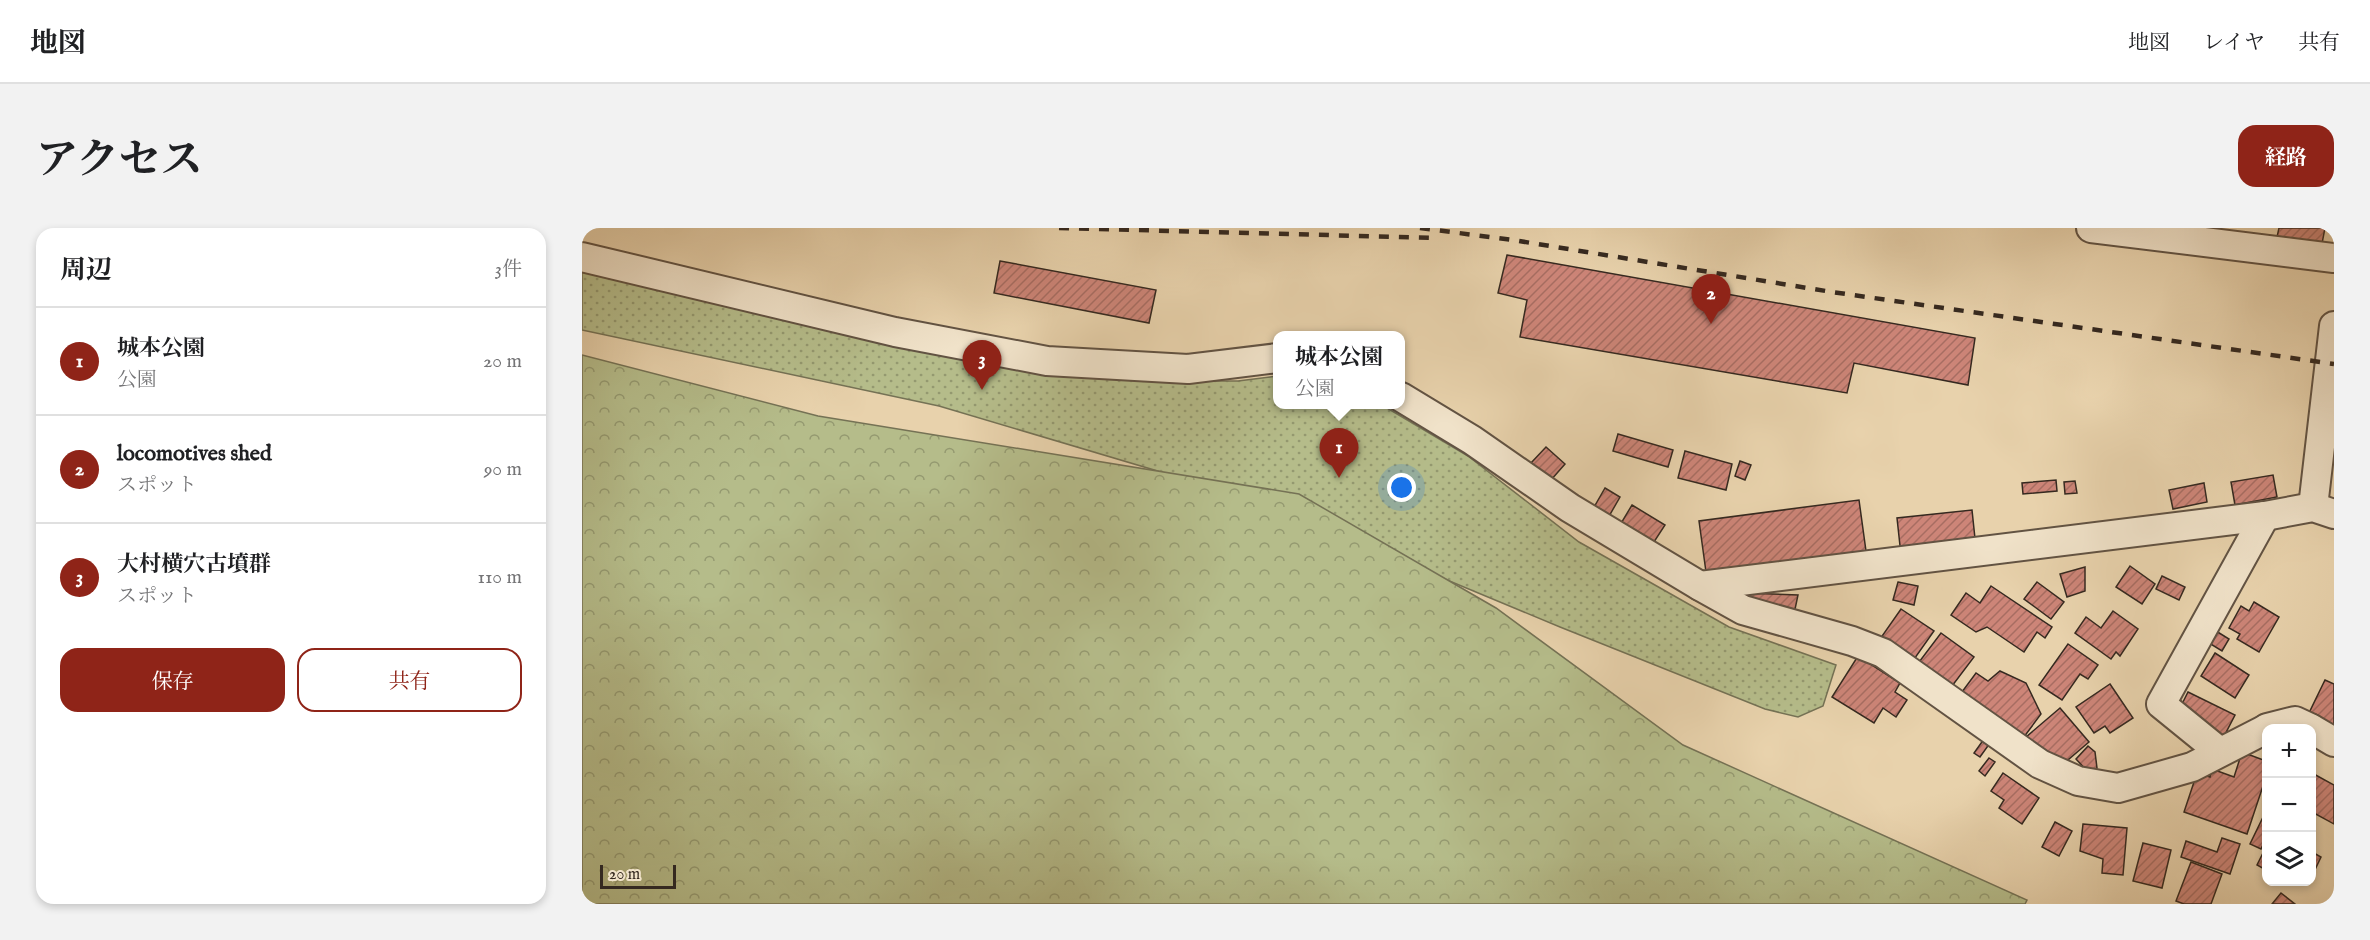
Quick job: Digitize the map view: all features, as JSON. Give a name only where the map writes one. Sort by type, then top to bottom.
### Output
[{"type":"street","points":[[2091,228],[2334,258]]},
{"type":"street","points":[[582,257],[895,332],[1047,361],[1188,369],[1273,359]]},
{"type":"street","points":[[1700,586],[2265,516],[2323,511],[2334,326]]},
{"type":"street","points":[[1405,399],[1472,440],[1570,507],[1700,586],[1743,610],[1852,641],[1883,653],[2040,764],[2078,781],[2118,788],[2192,767],[2262,731]]},
{"type":"street","points":[[2220,752],[2161,704],[2265,516]]},
{"type":"street","points":[[2283,724],[2295,720],[2302,724]]},
{"type":"street","points":[[2316,732],[2334,741]]},
{"type":"green space","points":[[582,266],[1015,366],[1140,381],[1238,381],[1273,377],[1273,409],[1389,409],[1468,456],[1579,542],[1729,627],[1836,665],[1823,706],[1798,717],[1765,709],[1560,627],[1255,500],[939,406],[582,330]]},
{"type":"green space","points":[[582,355],[818,416],[1299,494],[1496,608],[1683,745],[2027,900],[2025,904],[582,904]]},
{"type":"building","points":[[2279,228],[2325,228],[2320,254],[2275,246]]},
{"type":"building","points":[[1507,255],[1975,338],[1968,385],[1854,363],[1847,393],[1520,337],[1527,300],[1498,293]]},
{"type":"building","points":[[1000,261],[1156,290],[1149,323],[994,293]]},
{"type":"building","points":[[1618,434],[1673,450],[1668,467],[1613,451]]},
{"type":"building","points":[[1546,447],[1565,464],[1551,480],[1531,463]]},
{"type":"building","points":[[1685,451],[1732,464],[1726,490],[1678,478]]},
{"type":"building","points":[[1740,461],[1751,465],[1745,480],[1735,476]]},
{"type":"building","points":[[2273,475],[2277,497],[2235,505],[2231,482]]},
{"type":"building","points":[[2056,480],[2057,491],[2023,494],[2022,483]]},
{"type":"building","points":[[2075,481],[2077,493],[2065,494],[2064,482]]},
{"type":"building","points":[[2204,483],[2207,502],[2173,509],[2169,490]]},
{"type":"building","points":[[1605,488],[1620,497],[1608,518],[1593,509]]},
{"type":"building","points":[[1859,500],[1866,551],[1706,572],[1699,521]]},
{"type":"building","points":[[1632,505],[1665,525],[1652,545],[1620,525]]},
{"type":"building","points":[[1972,510],[1976,548],[1901,555],[1897,518]]},
{"type":"building","points":[[2130,566],[2155,584],[2142,604],[2116,587]]},
{"type":"building","points":[[2085,567],[2085,591],[2067,597],[2060,574]]},
{"type":"building","points":[[2162,576],[2185,587],[2179,600],[2156,589]]},
{"type":"building","points":[[1898,582],[1918,586],[1914,605],[1893,600]]},
{"type":"building","points":[[2037,582],[2064,602],[2051,619],[2024,599]]},
{"type":"building","points":[[1991,586],[2052,627],[2045,638],[2037,632],[2024,652],[1987,627],[1976,632],[1951,615],[1966,593],[1980,603]]},
{"type":"building","points":[[1743,593],[1798,595],[1794,614],[1744,600]]},
{"type":"building","points":[[2254,602],[2279,617],[2259,652],[2237,639],[2240,634],[2229,628],[2241,606],[2249,611]]},
{"type":"building","points":[[1901,609],[1934,631],[1905,672],[1873,649]]},
{"type":"building","points":[[2113,611],[2138,629],[2120,656],[2116,652],[2111,659],[2075,633],[2086,617],[2101,628]]},
{"type":"building","points":[[2216,631],[2229,639],[2222,651],[2209,643]]},
{"type":"building","points":[[1941,633],[1974,657],[1943,698],[1910,674]]},
{"type":"building","points":[[2068,644],[2098,665],[2088,679],[2080,674],[2062,700],[2039,685]]},
{"type":"building","points":[[2215,653],[2249,675],[2235,698],[2201,676]]},
{"type":"building","points":[[1858,656],[1900,683],[1895,692],[1907,700],[1896,717],[1883,708],[1874,723],[1832,697]]},
{"type":"building","points":[[2000,671],[2026,683],[2041,714],[2015,749],[1953,704],[1976,673],[1988,681]]},
{"type":"building","points":[[2325,680],[2334,684],[2334,725],[2309,713]]},
{"type":"building","points":[[2110,684],[2133,718],[2110,733],[2105,726],[2094,733],[2076,707]]},
{"type":"building","points":[[2188,692],[2235,715],[2220,744],[2180,708]]},
{"type":"building","points":[[2060,708],[2089,742],[2055,771],[2026,737]]},
{"type":"building","points":[[1984,739],[1990,743],[1980,757],[1974,753]]},
{"type":"building","points":[[2088,746],[2095,752],[2097,768],[2089,773],[2076,759]]},
{"type":"building","points":[[2242,752],[2262,760],[2262,789],[2247,834],[2184,812],[2197,773],[2210,777],[2212,769],[2234,777]]},
{"type":"building","points":[[1989,758],[1995,762],[1985,776],[1979,771]]},
{"type":"building","points":[[2003,773],[2039,798],[2022,824],[1999,808],[2004,800],[1991,791]]},
{"type":"building","points":[[2316,775],[2334,785],[2334,824],[2316,814]]},
{"type":"building","points":[[2262,819],[2261,849],[2250,844]]},
{"type":"building","points":[[2055,822],[2072,831],[2059,856],[2042,847]]},
{"type":"building","points":[[2083,824],[2127,828],[2123,875],[2102,873],[2103,859],[2080,851]]},
{"type":"building","points":[[2222,838],[2240,844],[2230,874],[2181,857],[2186,841],[2217,852]]},
{"type":"building","points":[[2143,843],[2171,850],[2162,888],[2133,881]]},
{"type":"building","points":[[2316,854],[2321,857],[2316,868]]},
{"type":"building","points":[[2262,855],[2262,868],[2257,865]]},
{"type":"building","points":[[2191,862],[2222,874],[2211,904],[2184,904],[2176,901]]},
{"type":"building","points":[[2281,893],[2295,904],[2272,904]]},
{"type":"railway","points":[[1059,228],[1438,238]]},
{"type":"railway","points":[[1420,228],[1513,240],[1832,292],[2334,364]]},
{"type":"place","name":"locomotives shed","points":[[1711,324]]},
{"type":"place","name":"大村横穴古墳群","points":[[982,390]]},
{"type":"place","name":"城本公園","points":[[1339,478]]}]
